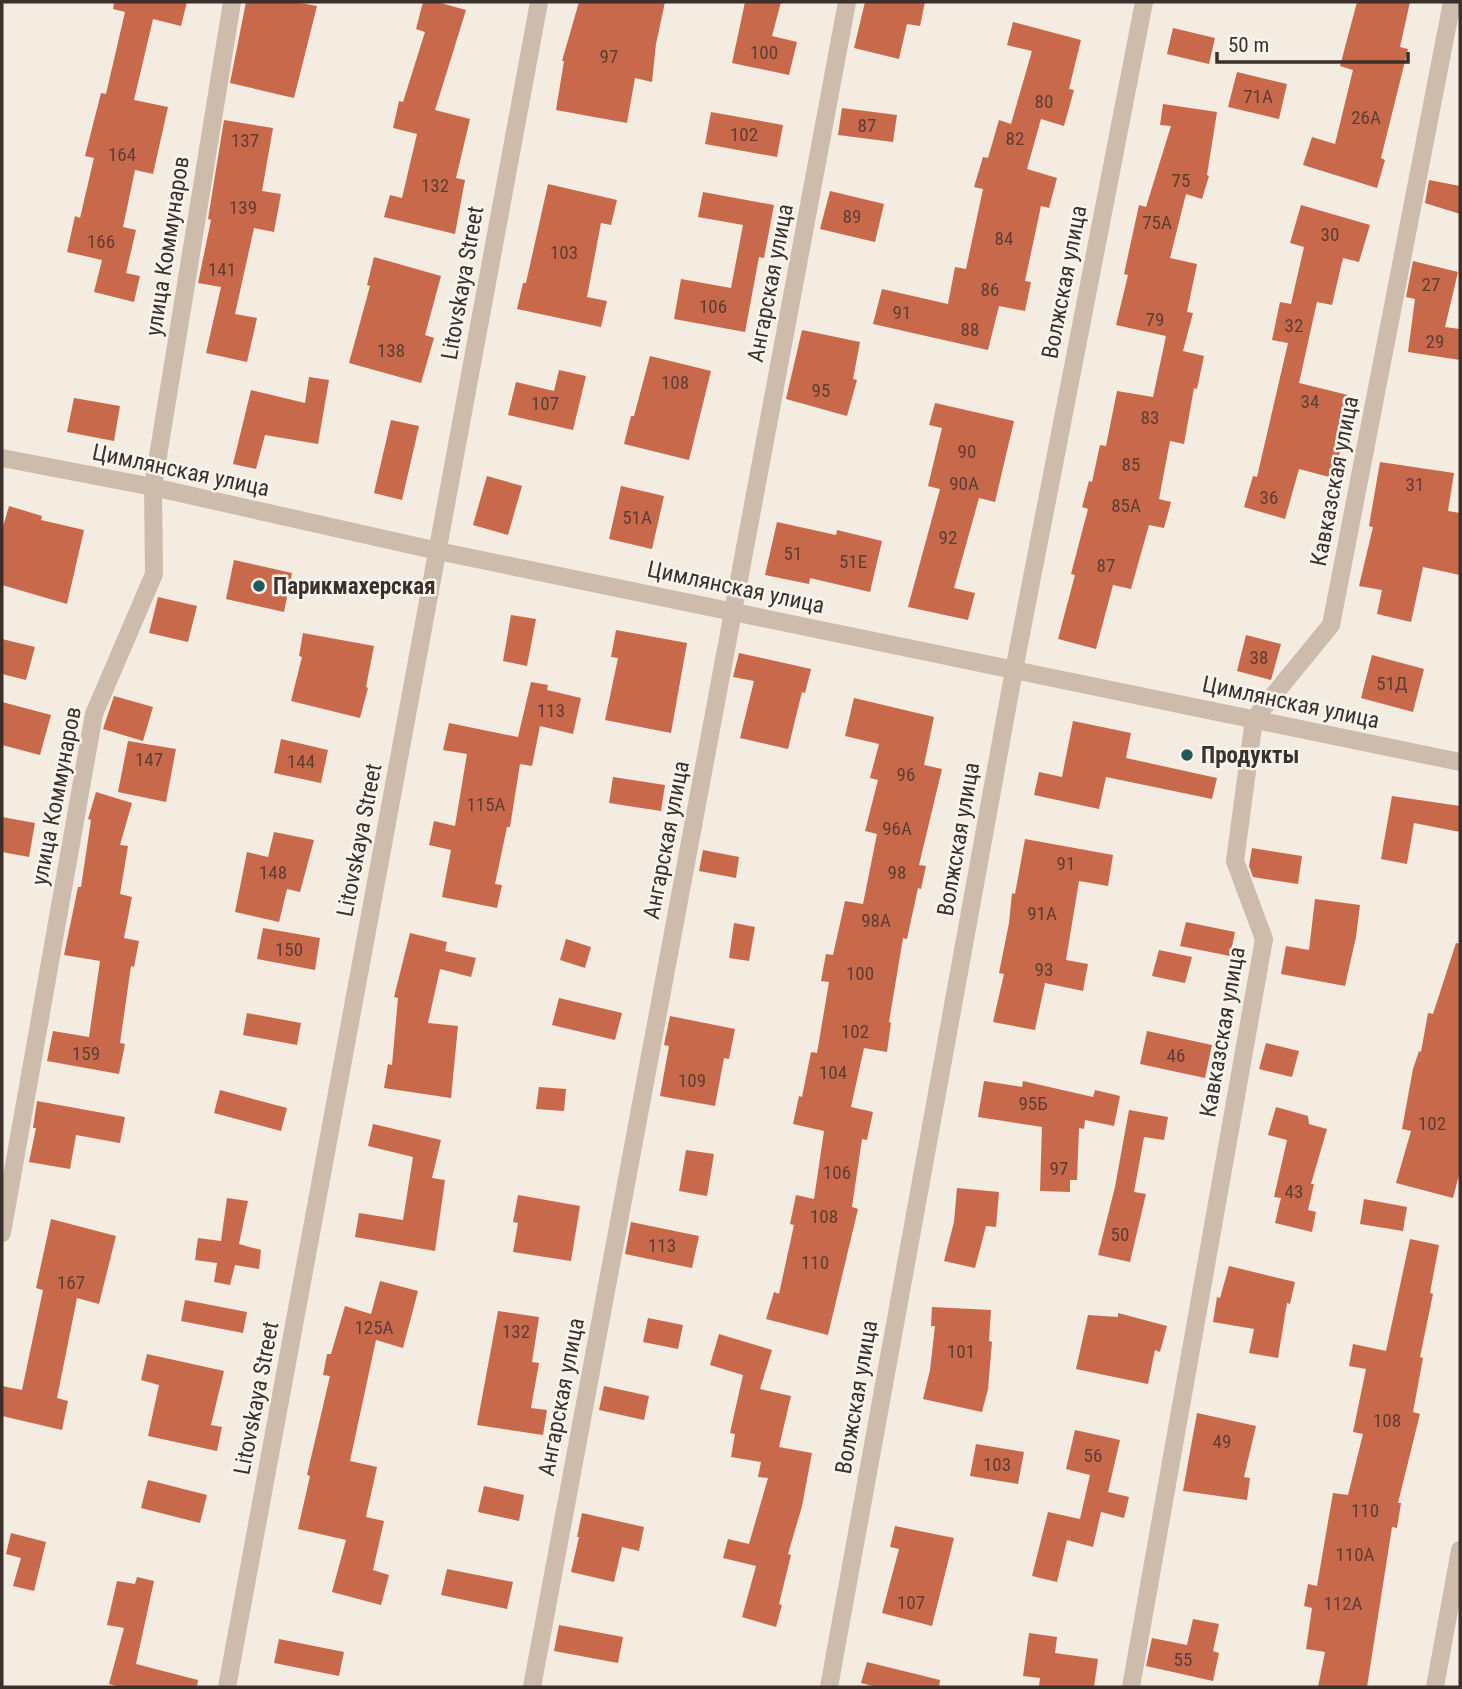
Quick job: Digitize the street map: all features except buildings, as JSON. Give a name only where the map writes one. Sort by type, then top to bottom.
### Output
[{"type":"street","name":"улица Коммунаров","points":[[2,1233],[94,714],[154,574],[153,487],[232,2]]},
{"type":"street","name":"Litovskaya Street","points":[[227,1687],[539,2]]},
{"type":"street","name":"Ангарская улица","points":[[532,1687],[847,2]]},
{"type":"street","name":"Волжская улица","points":[[829,1687],[1013,670],[1144,2]]},
{"type":"street","name":"Кавказская улица","points":[[1130,1687],[1264,939],[1235,861],[1254,719],[1331,625],[1452,2]]},
{"type":"street","name":"Цимлянская улица","points":[[2,458],[153,487],[438,551],[1460,762]]},
{"type":"street","points":[[1435,1687],[1460,1550]]},
{"type":"place","name":"Парикмахерская","points":[[259,586]]},
{"type":"place","name":"Продукты","points":[[1187,755]]}]
